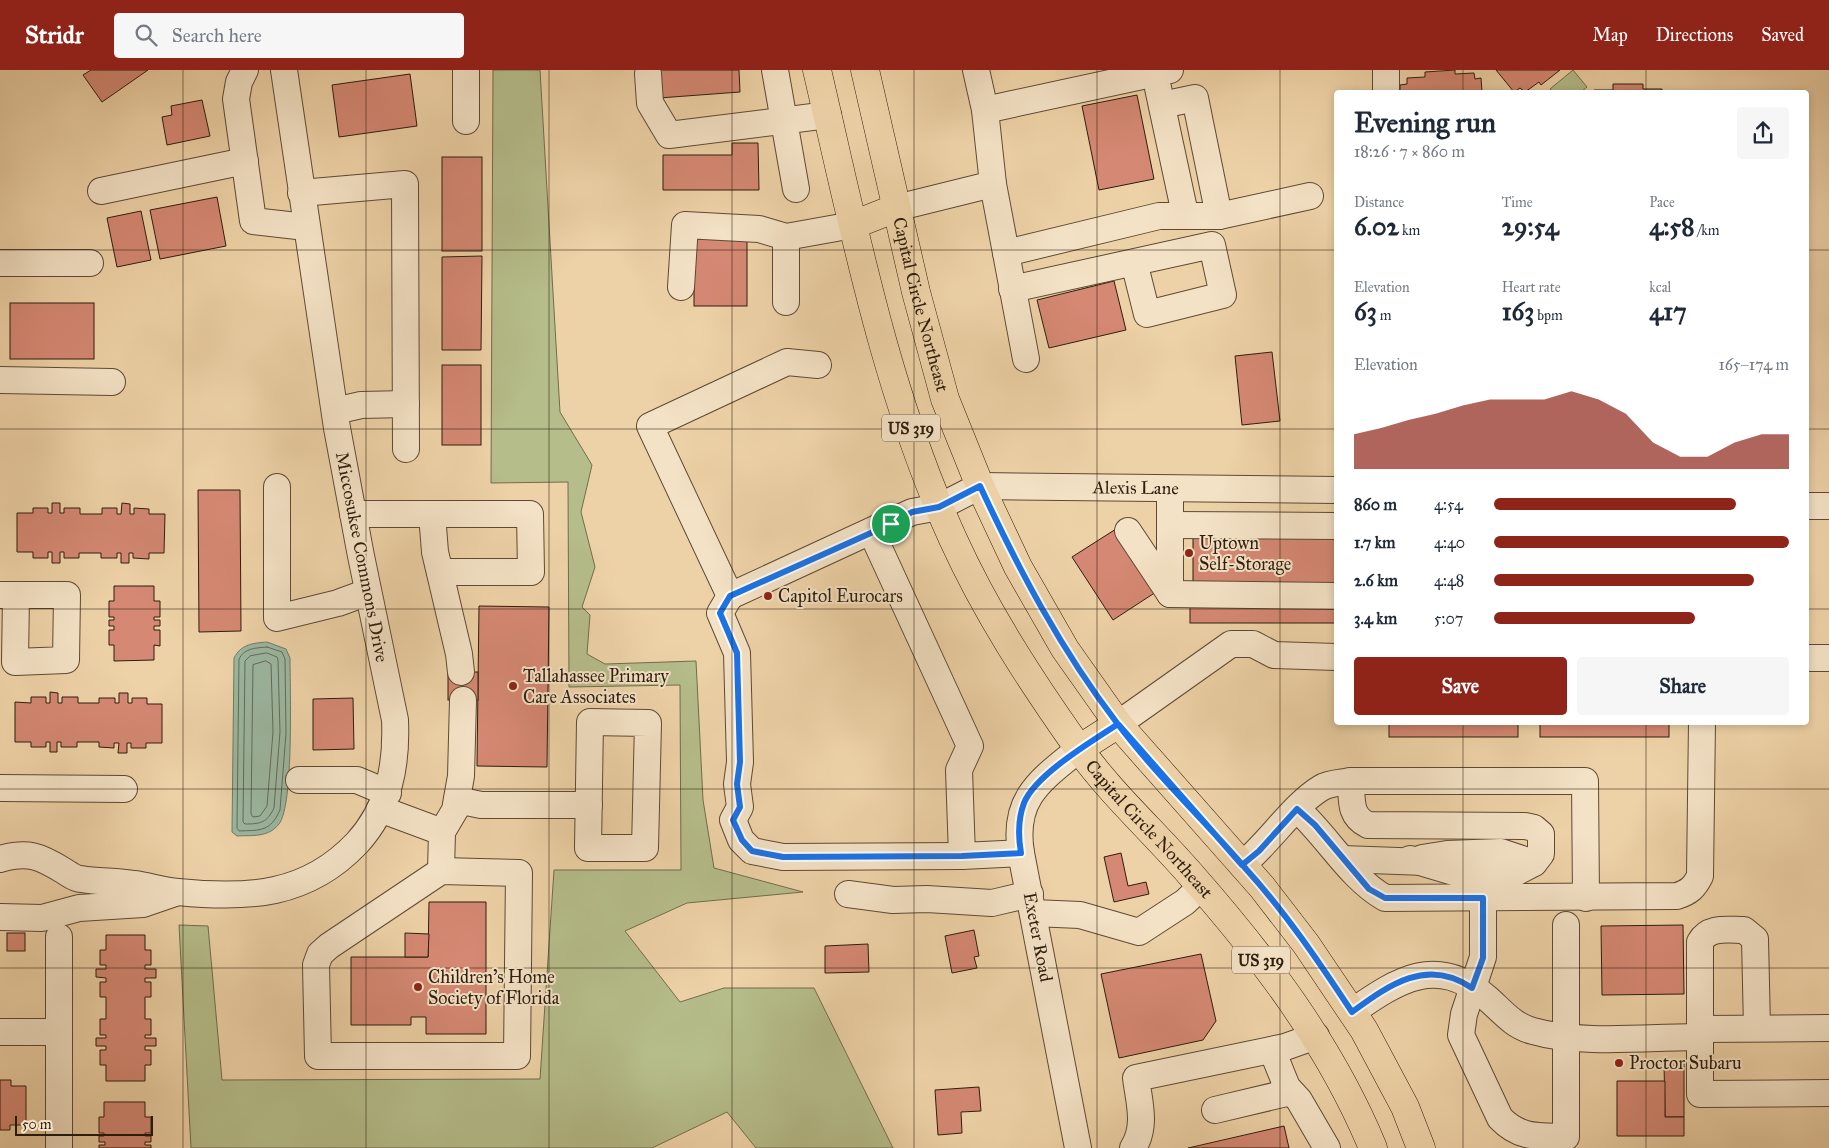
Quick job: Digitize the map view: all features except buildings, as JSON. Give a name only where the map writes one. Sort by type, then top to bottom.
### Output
[{"type":"main road","name":"Capital Circle Northeast","points":[[817,70],[888,366],[939,507],[974,580],[1020,662],[1079,749],[1128,808],[1202,887],[1254,950],[1316,1036],[1360,1118],[1373,1148]]},
{"type":"main road","name":"Capital Circle Northeast","points":[[865,70],[916,292],[945,399],[980,486],[1018,567],[1065,649],[1118,724],[1242,865],[1306,944],[1364,1030],[1405,1107],[1421,1148]]},
{"type":"main road","points":[[853,226],[896,208]]},
{"type":"main road","points":[[1079,749],[1118,724]]},
{"type":"street","points":[[245,70],[239,82],[236,99],[253,221],[306,227]]},
{"type":"street","name":"Miccosukee Commons Drive","points":[[178,892],[228,894],[290,888],[320,874],[342,859],[362,837],[384,801],[396,747],[395,720],[368,592],[335,411],[301,194],[284,70]]},
{"type":"street","points":[[466,70],[466,121]]},
{"type":"street","points":[[775,70],[796,189]]},
{"type":"street","points":[[976,70],[985,110],[993,184],[1026,358]]},
{"type":"street","points":[[1386,70],[1386,90]]},
{"type":"street","points":[[985,110],[1163,72],[1162,106],[1185,214]]},
{"type":"street","points":[[648,74],[650,103],[669,135],[828,115]]},
{"type":"street","points":[[1162,106],[1195,98],[1219,216]]},
{"type":"street","points":[[101,191],[245,161]]},
{"type":"street","points":[[301,194],[405,184],[406,449]]},
{"type":"street","points":[[896,208],[993,184]]},
{"type":"street","points":[[1006,252],[1159,216],[1185,214],[1219,216],[1310,196]]},
{"type":"street","points":[[681,287],[685,224],[759,229],[786,237],[853,226]]},
{"type":"street","points":[[786,237],[786,302]]},
{"type":"street","points":[[1012,289],[1134,262]]},
{"type":"street","points":[[0,264],[90,263]]},
{"type":"street","points":[[818,365],[787,362],[650,426],[730,596],[720,613],[737,653],[740,762],[737,784],[740,807],[733,820],[742,840],[752,851],[783,857],[962,856],[1021,853]]},
{"type":"street","points":[[0,380],[112,382]]},
{"type":"street","points":[[335,411],[361,405],[406,404]]},
{"type":"street","name":"Alexis Lane","points":[[730,596],[872,533],[912,512],[939,507],[980,486],[1170,490],[1334,490]]},
{"type":"street","points":[[277,487],[277,618],[338,603],[368,592]]},
{"type":"street","points":[[1170,490],[1170,594]]},
{"type":"street","points":[[1809,506],[1829,506]]},
{"type":"street","points":[[353,514],[530,514],[531,572],[440,572]]},
{"type":"street","points":[[432,514],[436,552],[460,654],[461,672]]},
{"type":"street","points":[[1170,525],[1334,526]]},
{"type":"street","points":[[1128,532],[1170,594]]},
{"type":"street","points":[[872,533],[970,746],[959,770],[962,856]]},
{"type":"street","points":[[1170,594],[1334,596]]},
{"type":"street","points":[[1118,724],[1231,644],[1254,644],[1262,651],[1281,656],[1334,656]]},
{"type":"street","points":[[1809,658],[1829,658]]},
{"type":"street","points":[[441,871],[442,832],[455,810],[461,776],[463,700]]},
{"type":"street","points":[[590,722],[648,723],[645,848],[588,848],[589,805],[590,722]]},
{"type":"street","points":[[1297,809],[1315,825],[1369,889],[1385,898],[1677,896],[1688,893],[1695,887],[1700,876],[1702,725]]},
{"type":"street","name":"Exeter Road","points":[[1078,1148],[1021,853],[1019,823],[1024,802],[1039,782],[1079,749]]},
{"type":"street","points":[[299,780],[357,780],[384,801],[442,832]]},
{"type":"street","points":[[1242,865],[1259,851],[1297,809],[1321,787],[1351,782],[1585,782],[1586,898]]},
{"type":"street","points":[[1342,859],[1410,859],[1464,875],[1515,873],[1534,863],[1541,854],[1541,834],[1534,828],[1525,826],[1368,825],[1358,820],[1352,810],[1351,782]]},
{"type":"street","points":[[0,788],[124,789]]},
{"type":"street","points":[[457,800],[481,805],[589,805]]},
{"type":"street","points":[[0,859],[17,854],[40,857],[78,879],[133,884],[178,892]]},
{"type":"street","points":[[1404,898],[1400,885],[1400,874],[1410,859]]},
{"type":"street","points":[[1534,863],[1539,878],[1541,898]]},
{"type":"street","points":[[441,871],[519,873],[517,1056],[318,1056],[316,965],[320,954],[329,946],[441,871]]},
{"type":"street","points":[[53,886],[74,894],[94,907]]},
{"type":"street","points":[[848,894],[893,900],[927,899],[1031,903],[1139,932],[1185,902],[1202,887]]},
{"type":"street","points":[[0,916],[42,918],[79,908],[143,904],[178,892]]},
{"type":"street","points":[[1483,898],[1483,958],[1461,1024],[1461,1035],[1500,1118],[1510,1129],[1531,1135],[1566,1136],[1566,925]]},
{"type":"street","points":[[1757,1028],[1755,939],[1744,930],[1714,930],[1704,935],[1700,942],[1700,1094],[1829,1093]]},
{"type":"street","points":[[59,937],[59,1148]]},
{"type":"street","points":[[1352,1012],[1388,986],[1408,977],[1442,976],[1459,979],[1487,998],[1513,1022],[1524,1028],[1566,1036],[1581,1038],[1700,1033],[1757,1028],[1829,1028]]},
{"type":"street","points":[[0,1032],[59,1032]]},
{"type":"street","points":[[1139,1144],[1142,1116],[1136,1078],[1272,1050],[1316,1036]]},
{"type":"street","points":[[1272,1050],[1287,1087],[1298,1100],[1327,1148]]},
{"type":"street","points":[[1215,1110],[1292,1092]]},
{"type":"green space","points":[[493,70],[540,70],[560,412],[592,465],[581,512],[595,567],[582,607],[590,615],[587,654],[605,664],[696,661],[703,800],[714,868],[803,892],[687,903],[625,931],[680,1002],[724,988],[814,988],[893,1148],[756,1148],[727,1112],[652,1148],[191,1148],[179,925],[208,926],[222,1080],[540,1079],[554,870],[681,870],[680,685],[569,687],[568,482],[491,483]]},
{"type":"green space","points":[[1573,70],[1587,87],[1583,90],[1550,89]]},
{"type":"water","points":[[267,642],[286,649],[290,658],[290,745],[287,794],[284,813],[275,828],[265,834],[237,836],[232,832],[234,658],[244,647]]},
{"type":"place","name":"Uptown Self-Storage","points":[[1189,553]]},
{"type":"place","name":"Capitol Eurocars","points":[[768,596]]},
{"type":"place","name":"Tallahassee Primary Care Associates","points":[[513,686]]},
{"type":"place","name":"Children's Home Society of Florida","points":[[418,987]]},
{"type":"place","name":"Proctor Subaru","points":[[1619,1063]]},
{"type":"route","points":[[891,524],[730,596],[720,613],[737,653],[740,762],[737,784],[740,807],[733,820],[742,840],[752,851],[783,857],[962,856],[1021,853],[1019,823],[1024,802],[1039,782],[1079,749],[1118,724],[1242,865],[1259,851],[1297,809],[1315,825],[1369,889],[1385,898],[1483,898],[1483,958],[1472,988],[1459,979],[1442,976],[1408,977],[1388,986],[1352,1012],[1306,944],[1262,887],[1246,869],[1118,724],[1065,649],[1018,567],[980,486],[939,507],[912,512],[891,524]]}]
